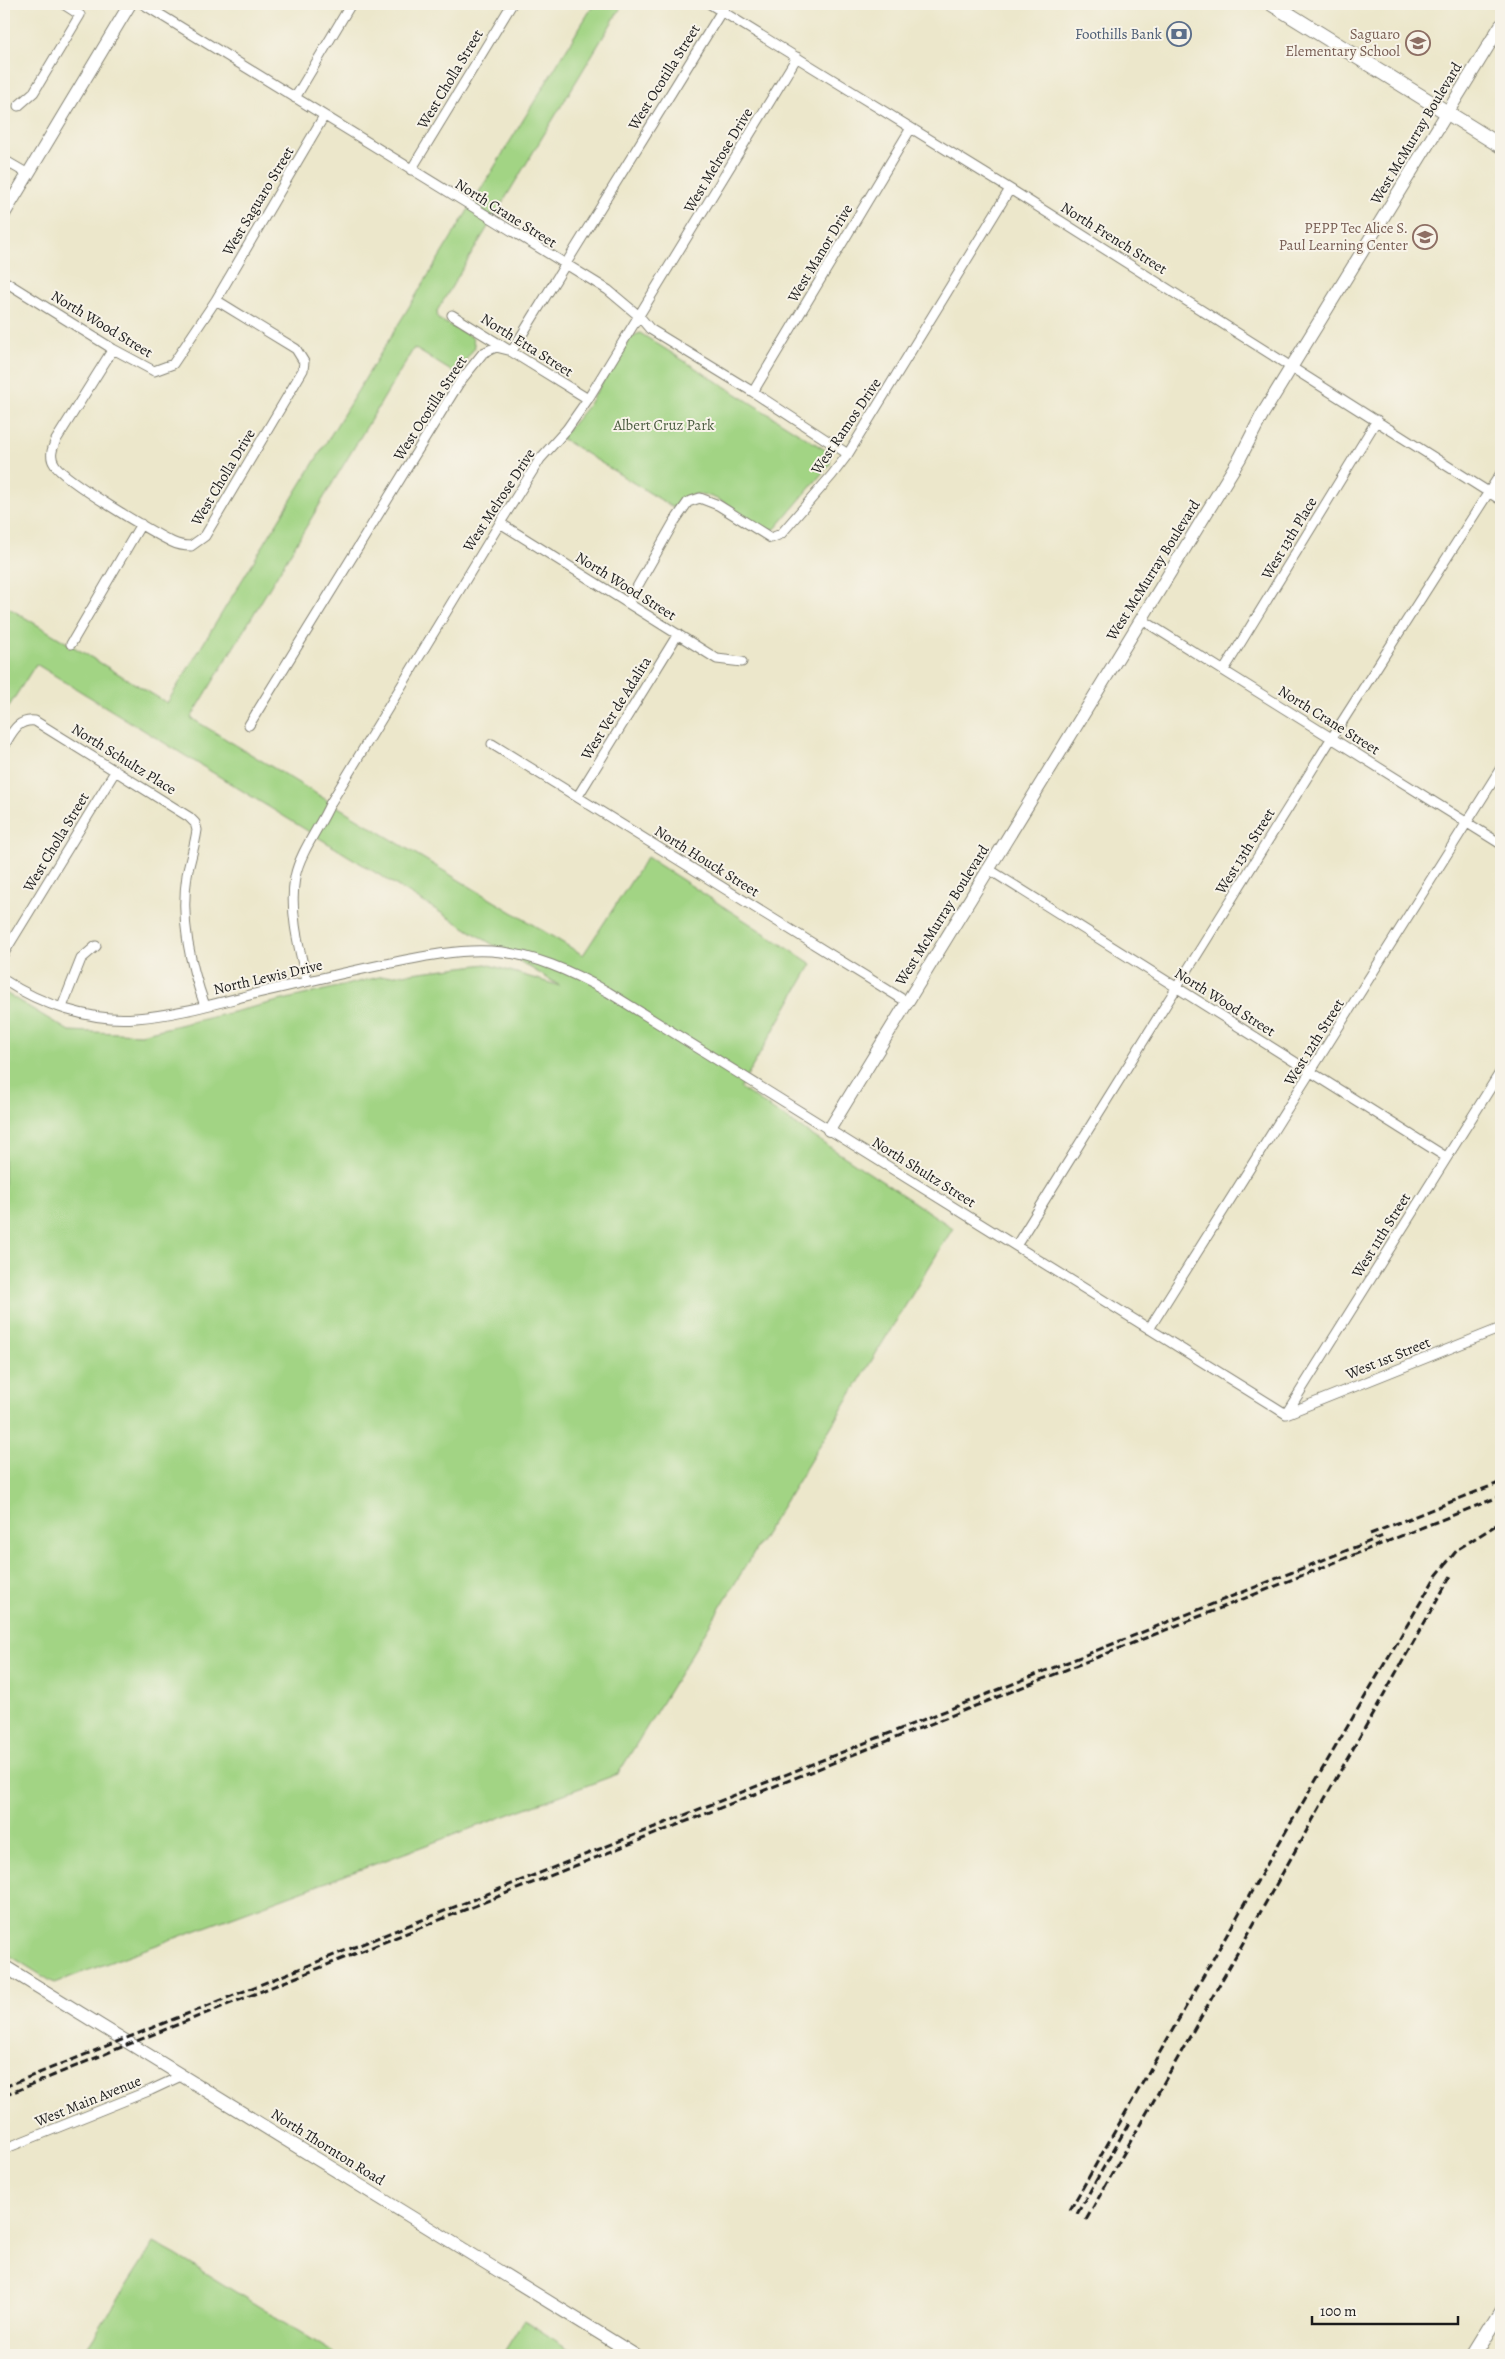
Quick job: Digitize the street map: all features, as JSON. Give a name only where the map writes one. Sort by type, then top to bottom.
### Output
[{"type":"main road","points":[[1272,4],[1501,146]]},
{"type":"main road","points":[[1474,2355],[1501,2311]]},
{"type":"street","points":[[18,106],[34,92],[80,15],[62,4]]},
{"type":"street","points":[[4,214],[130,4]]},
{"type":"street","name":"North Crane Street","points":[[143,4],[564,265],[608,290],[639,316],[650,330],[753,392],[848,454]]},
{"type":"street","points":[[295,98],[352,4]]},
{"type":"street","name":"West Cholla Street","points":[[411,170],[512,4]]},
{"type":"street","name":"North French Street","points":[[710,4],[724,7],[796,57],[1010,189],[1501,500]]},
{"type":"street","name":"West Ocotilla Street","points":[[249,725],[459,383],[483,353],[496,347],[512,351],[724,7]]},
{"type":"street","name":"West McMurray Boulevard","points":[[829,1130],[990,870],[1240,458],[1262,415],[1501,25]]},
{"type":"street","name":"West Melrose Drive","points":[[307,981],[294,924],[295,877],[330,804],[540,459],[566,429],[588,399],[796,57]]},
{"type":"street","name":"West Saguaro Street","points":[[216,300],[324,116]]},
{"type":"street","name":"West Manor Drive","points":[[753,392],[911,128]]},
{"type":"street","points":[[4,160],[28,174]]},
{"type":"street","name":"West Ramos Drive","points":[[628,603],[674,522],[688,502],[700,498],[718,505],[771,538],[781,534],[848,454],[1010,189]]},
{"type":"street","name":"North Wood Street","points":[[4,281],[113,349],[154,371],[174,364],[216,300]]},
{"type":"street","name":"West Cholla Drive","points":[[113,349],[56,440],[52,451],[52,460],[65,476],[141,524],[182,546],[191,546],[205,536],[303,370],[304,362],[296,349],[216,300]]},
{"type":"street","name":"North Etta Street","points":[[452,315],[588,399]]},
{"type":"street","name":"West 13th Place","points":[[1224,670],[1377,420]]},
{"type":"street","name":"West 13th Street","points":[[1016,1246],[1501,472]]},
{"type":"street","name":"North Wood Street","points":[[500,523],[717,659],[742,662]]},
{"type":"street","points":[[71,644],[141,524]]},
{"type":"street","name":"North Crane Street","points":[[1142,619],[1501,844]]},
{"type":"street","name":"West Ver de Adalita","points":[[578,796],[678,634]]},
{"type":"street","name":"North Schultz Place","points":[[4,746],[16,727],[29,720],[42,724],[196,823],[197,830],[187,874],[184,900],[185,926],[191,961],[204,1006]]},
{"type":"street","name":"North Houck Street","points":[[492,744],[907,1002]]},
{"type":"street","name":"West 12th Street","points":[[1149,1329],[1501,768]]},
{"type":"street","name":"West Cholla Street","points":[[4,953],[116,770]]},
{"type":"street","name":"North Wood Street","points":[[990,870],[1446,1157]]},
{"type":"street","points":[[62,1007],[81,959],[96,946]]},
{"type":"street","name":"North Lewis Drive","points":[[4,980],[26,994],[62,1007],[97,1016],[134,1018],[204,1006],[426,955],[492,951],[543,962]]},
{"type":"street","name":"North Shultz Street","points":[[543,962],[580,976],[608,992],[1286,1414]]},
{"type":"street","name":"West 11th Street","points":[[1286,1414],[1501,1070]]},
{"type":"street","name":"West 1st Street","points":[[1286,1414],[1501,1328]]},
{"type":"street","name":"North Thornton Road","points":[[4,1966],[635,2355]]},
{"type":"street","name":"West Main Avenue","points":[[4,2149],[151,2090],[181,2076]]},
{"type":"green space","points":[[594,4],[623,4],[437,311],[438,319],[472,337],[475,347],[456,374],[414,348],[191,718],[583,955],[647,857],[812,964],[740,1088],[953,1228],[618,1774],[54,1983],[4,1952],[4,992],[69,1031],[141,1034],[379,977],[486,964],[560,986],[36,664],[4,714],[4,605],[167,703]]},
{"type":"green space","name":"Albert Cruz Park","points":[[640,333],[830,453],[830,464],[775,529],[765,530],[731,507],[706,495],[694,494],[683,498],[674,508],[561,438],[587,407],[631,337]]},
{"type":"green space","points":[[154,2243],[176,2255],[337,2355],[82,2355]]},
{"type":"green space","points":[[524,2320],[578,2355],[502,2355]]},
{"type":"railway","points":[[1370,1534],[1501,1482]]},
{"type":"railway","points":[[4,2096],[129,2044],[1501,1496]]},
{"type":"railway","points":[[1070,2210],[1282,1838],[1436,1576],[1458,1549],[1501,1522]]},
{"type":"railway","points":[[4,2087],[1383,1536]]},
{"type":"railway","points":[[1086,2220],[1452,1574]]},
{"type":"railway","points":[[1077,2214],[1129,2123]]},
{"type":"place","name":"Foothills Bank","points":[[1179,34]]},
{"type":"place","name":"Saguaro Elementary School","points":[[1418,43]]},
{"type":"place","name":"PEPP Tec Alice S. Paul Learning Center","points":[[1425,237]]}]
